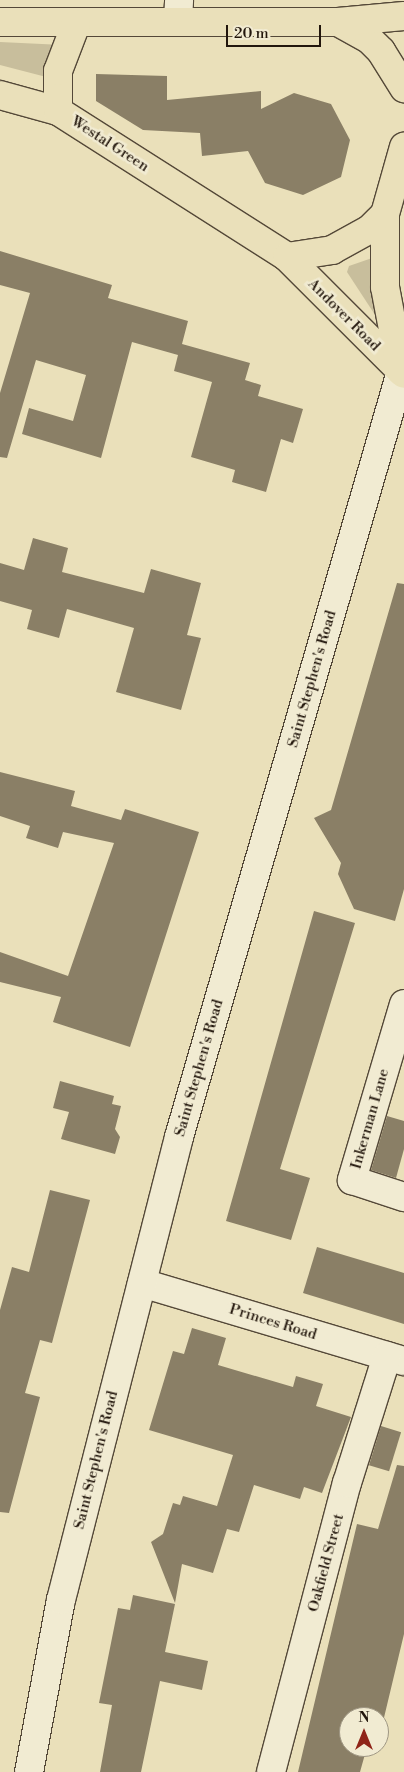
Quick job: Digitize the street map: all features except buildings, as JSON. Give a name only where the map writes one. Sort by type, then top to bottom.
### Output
[{"type":"highway","points":[[2,22],[76,24],[179,11],[338,22],[404,16]]},
{"type":"highway","points":[[338,22],[369,39],[382,51],[404,88]]},
{"type":"highway","name":"Westal Green","points":[[76,24],[58,71],[58,111],[287,257]]},
{"type":"highway","points":[[0,95],[58,111]]},
{"type":"highway","points":[[287,257],[332,250],[370,230],[385,214],[404,147]]},
{"type":"highway","name":"Andover Road","points":[[385,214],[385,287],[402,373]]},
{"type":"highway","name":"Andover Road","points":[[287,257],[402,373]]},
{"type":"street","name":"Saint Stephen's Road","points":[[29,1772],[61,1600],[179,1137],[402,373]]},
{"type":"street","name":"Inkerman Lane","points":[[404,1004],[352,1180],[404,1197]]},
{"type":"street","name":"Princes Road","points":[[142,1283],[395,1358]]},
{"type":"street","name":"Oakfield Street","points":[[271,1772],[347,1482],[395,1358]]},
{"type":"shaded area","points":[[0,42],[63,45],[54,79],[0,65]]},
{"type":"shaded area","points":[[375,257],[379,321],[347,272],[349,266]]}]
